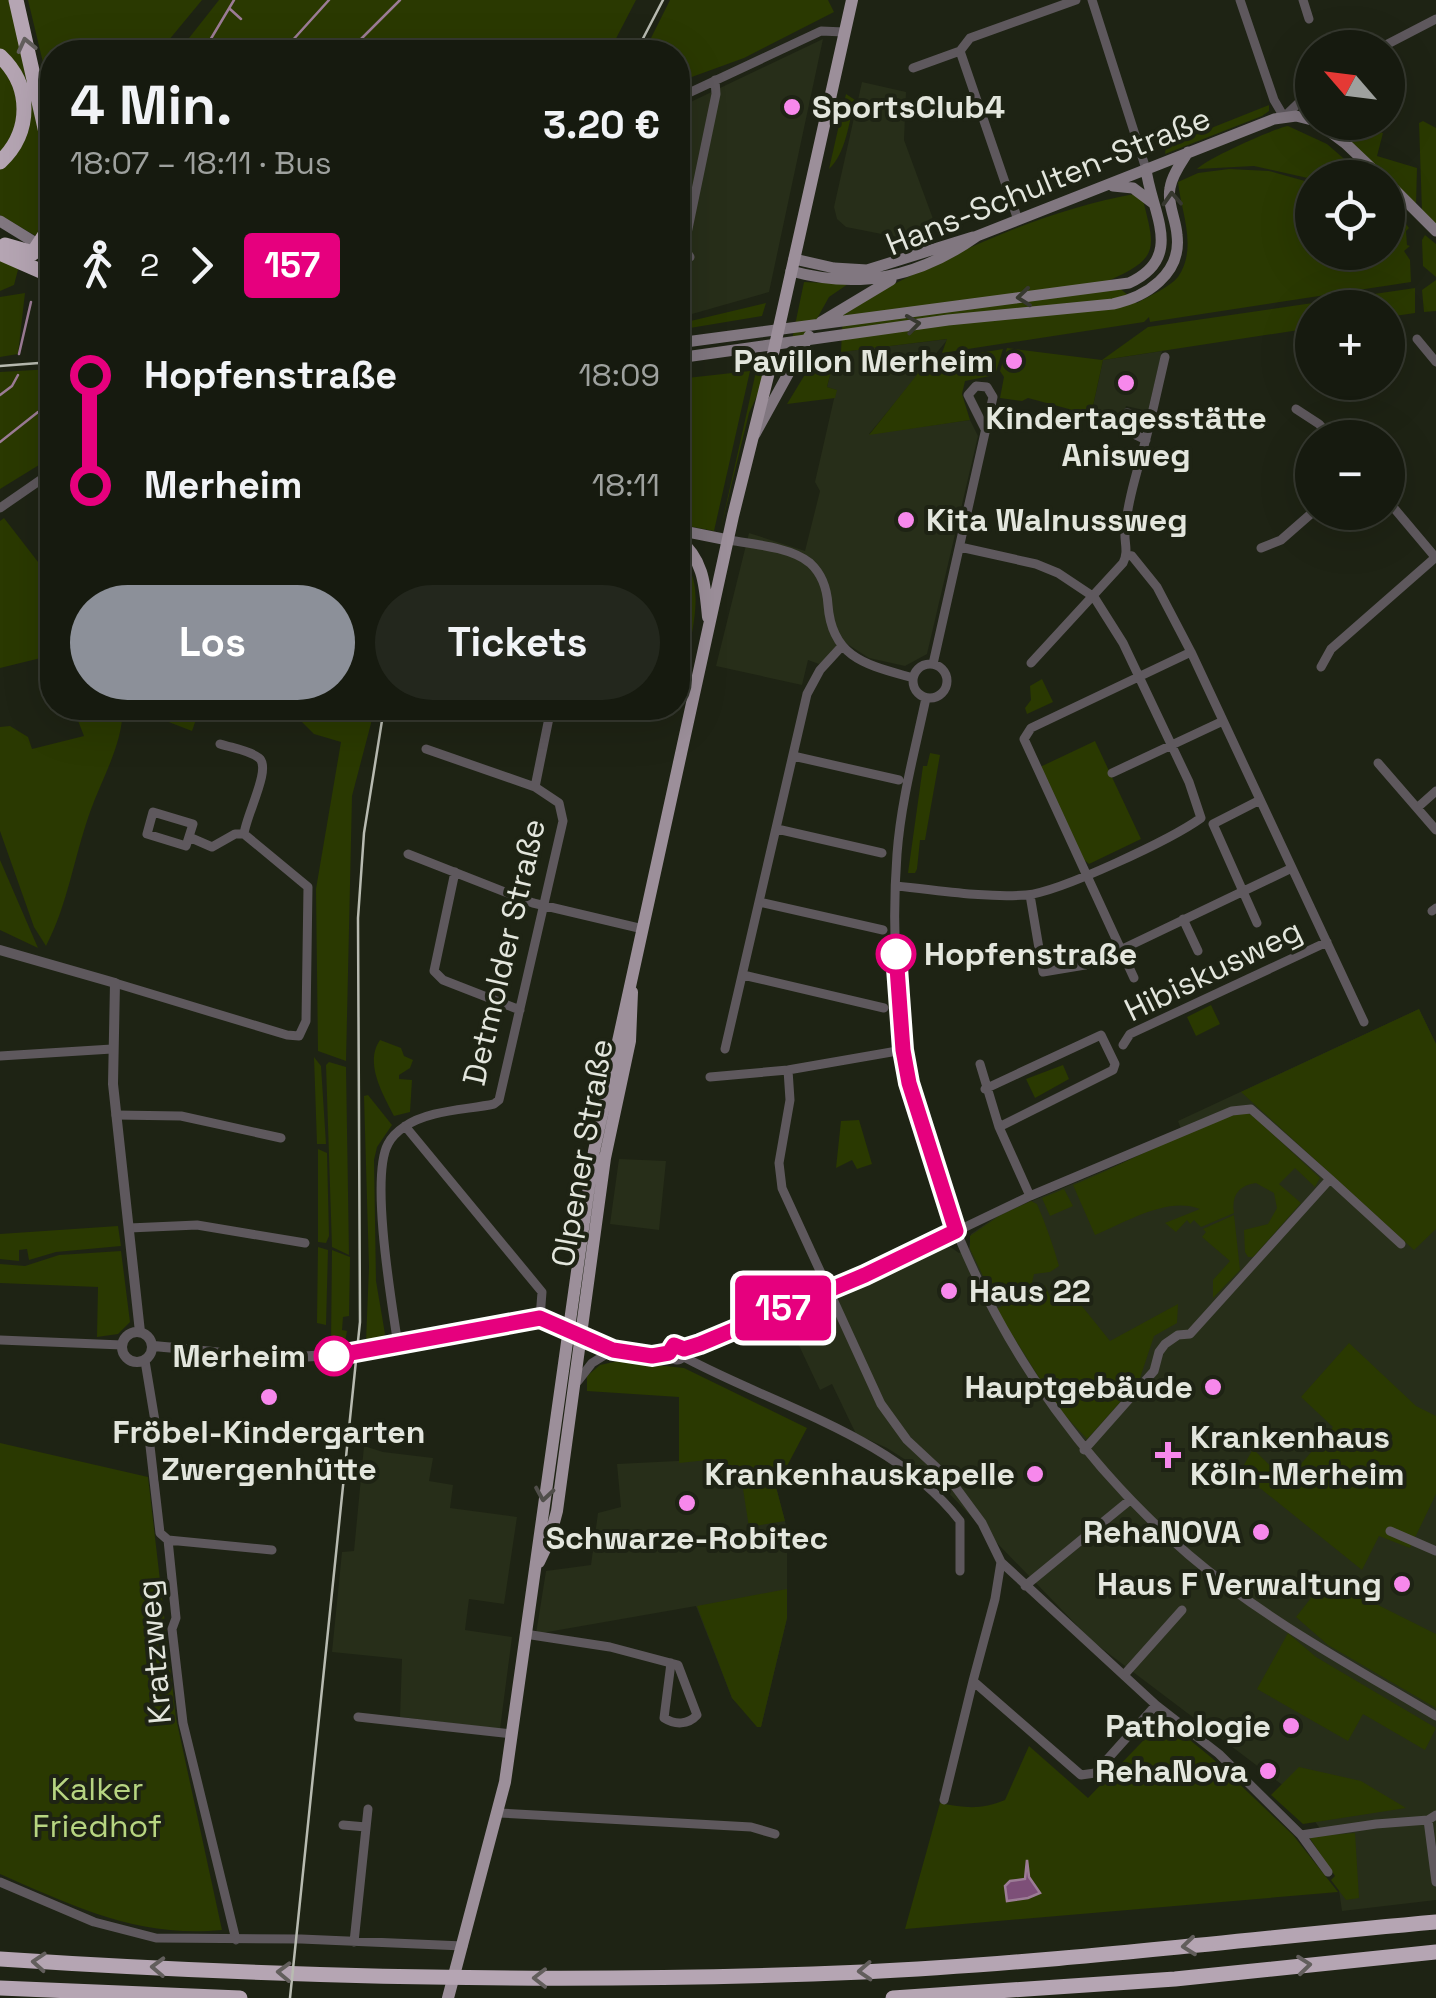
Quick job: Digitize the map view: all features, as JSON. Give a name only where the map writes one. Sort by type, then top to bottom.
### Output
[{"type":"highway","points":[[16,0],[40,106]]},
{"type":"highway","points":[[0,56],[21,86],[25,112],[18,138],[0,162]]},
{"type":"highway","points":[[2,247],[30,254],[40,251]]},
{"type":"highway","points":[[2,247],[40,269]]},
{"type":"highway","points":[[0,1959],[388,1976],[863,1972],[1043,1961],[1436,1922]]},
{"type":"highway","points":[[892,1998],[1137,1982],[1436,1952]]},
{"type":"highway","points":[[0,1988],[240,1998]]},
{"type":"main road","name":"Olpener Straße","points":[[448,1998],[499,1813],[573,1331],[588,1182],[624,1040],[631,982],[852,0]]},
{"type":"main road","name":"Hans-Schulten-Straße","points":[[792,265],[839,282],[903,273],[977,236],[1284,116]]},
{"type":"main road","points":[[1284,116],[1295,118]]},
{"type":"main road","points":[[1341,140],[1363,160]]},
{"type":"main road","points":[[690,356],[1132,299],[1157,284],[1175,258],[1178,240],[1170,188],[1188,152]]},
{"type":"main road","points":[[690,341],[1121,286],[1145,274],[1160,252],[1162,235],[1146,168]]},
{"type":"main road","points":[[1104,186],[1133,188],[1155,205]]},
{"type":"main road","points":[[1405,200],[1436,231]]},
{"type":"main road","points":[[0,221],[40,245]]},
{"type":"main road","points":[[792,265],[867,270],[977,236]]},
{"type":"main road","points":[[750,442],[817,326],[903,273]]},
{"type":"main road","points":[[690,532],[728,540]]},
{"type":"main road","points":[[690,552],[702,571],[710,632]]},
{"type":"main road","name":"Olpener Straße","points":[[535,1569],[549,1542],[557,1512],[573,1390],[573,1331]]},
{"type":"street","points":[[912,68],[960,51],[970,38],[1076,0]]},
{"type":"street","points":[[1092,0],[1146,168]]},
{"type":"street","points":[[1240,0],[1274,100],[1284,116]]},
{"type":"street","points":[[1302,0],[1309,19]]},
{"type":"street","points":[[1405,35],[1436,19]]},
{"type":"street","points":[[690,92],[820,30],[844,32]]},
{"type":"street","points":[[960,51],[1018,220]]},
{"type":"street","points":[[690,219],[716,94],[714,80]]},
{"type":"street","name":"Hans-Schulten-Straße","points":[[1284,116],[1295,106]]},
{"type":"street","points":[[1417,339],[1436,362]]},
{"type":"street","points":[[1031,662],[1127,555],[1125,532],[1164,357]]},
{"type":"street","points":[[1296,409],[1313,420]]},
{"type":"street","points":[[1146,440],[1123,429],[1128,413],[1150,418]]},
{"type":"street","points":[[933,664],[985,429]]},
{"type":"street","points":[[0,508],[40,480]]},
{"type":"street","points":[[1321,667],[1331,650],[1436,558],[1405,521]]},
{"type":"street","points":[[1261,548],[1282,540],[1295,528]]},
{"type":"street","points":[[728,540],[793,555],[809,563],[823,582],[831,624],[842,646],[864,663],[913,678]]},
{"type":"street","points":[[960,547],[1036,564],[1094,596],[1115,628],[1199,805],[1201,818]]},
{"type":"street","name":"Hibiskusweg","points":[[1127,555],[1157,586],[1191,652],[1364,1022]]},
{"type":"street","points":[[724,1049],[806,694],[820,670],[842,646]]},
{"type":"street","points":[[1134,978],[1025,743],[1025,734],[1030,728],[1191,652]]},
{"type":"street","points":[[933,664],[946,674],[947,685],[939,696],[926,698],[916,690],[913,678],[922,666],[933,664]]},
{"type":"street","points":[[926,698],[900,820],[896,954],[903,1050],[929,1154],[956,1231],[990,1308],[1041,1392],[1084,1450],[1130,1500],[1189,1554],[1322,1650],[1436,1716]]},
{"type":"street","points":[[535,787],[549,720]]},
{"type":"street","points":[[1112,773],[1223,721]]},
{"type":"street","points":[[220,744],[255,754],[264,761],[244,834]]},
{"type":"street","name":"Detmolder Straße","points":[[405,1126],[424,1117],[499,1100],[563,812],[559,803],[535,787],[426,749]]},
{"type":"street","points":[[793,756],[899,780]]},
{"type":"street","points":[[1378,763],[1436,830]]},
{"type":"street","points":[[1417,808],[1436,791]]},
{"type":"street","points":[[1213,824],[1260,800]]},
{"type":"street","points":[[153,812],[193,824],[189,837],[186,846],[147,834],[153,812]]},
{"type":"street","points":[[896,886],[992,896],[1030,895],[1087,874],[1201,818]]},
{"type":"street","points":[[1201,818],[1213,824],[1258,923]]},
{"type":"street","points":[[776,829],[882,853]]},
{"type":"street","points":[[0,950],[299,1036],[306,1021],[310,894],[304,883],[244,834],[235,834],[212,847],[189,837]]},
{"type":"street","points":[[408,854],[544,904],[643,929]]},
{"type":"street","points":[[1030,895],[1043,972],[1085,965],[1292,868]]},
{"type":"street","points":[[455,872],[434,972],[443,980],[520,1010]]},
{"type":"street","points":[[759,902],[884,930]]},
{"type":"street","points":[[1183,919],[1198,951]]},
{"type":"street","name":"Hibiskusweg","points":[[1123,1044],[1130,1034],[1327,942]]},
{"type":"street","points":[[743,975],[884,1008]]},
{"type":"street","points":[[115,982],[112,1049],[116,1115],[140,1332]]},
{"type":"street","points":[[986,1089],[1100,1035],[1115,1064],[1113,1070],[999,1127]]},
{"type":"street","points":[[0,1056],[112,1049]]},
{"type":"street","points":[[710,1077],[788,1070],[903,1050]]},
{"type":"street","points":[[980,1064],[999,1127],[1030,1196]]},
{"type":"street","points":[[788,1070],[790,1100],[779,1173],[782,1188],[882,1406],[907,1440],[961,1495],[982,1523],[1000,1562],[1156,1704],[1219,1754],[1302,1835],[1328,1872]]},
{"type":"street","points":[[152,1346],[283,1357],[332,1356],[540,1318],[613,1350],[652,1356],[669,1353],[675,1360],[1030,1196],[1244,1108],[1257,1113],[1401,1244]]},
{"type":"street","points":[[116,1115],[181,1116],[281,1138]]},
{"type":"street","points":[[398,1345],[386,1268],[382,1170],[387,1145],[405,1126],[542,1292],[540,1318]]},
{"type":"street","points":[[1084,1450],[1154,1372],[1165,1344],[1178,1335],[1190,1334],[1330,1179]]},
{"type":"street","points":[[129,1228],[196,1226],[305,1243]]},
{"type":"street","points":[[140,1332],[150,1338],[152,1346],[145,1361],[131,1362],[122,1345],[126,1336],[140,1332]]},
{"type":"street","points":[[0,1340],[122,1345]]},
{"type":"street","points":[[573,1390],[586,1369],[613,1350]]},
{"type":"street","points":[[684,1353],[872,1446],[919,1477],[960,1522],[960,1571]]},
{"type":"street","name":"Kratzweg","points":[[145,1361],[157,1432],[150,1446],[160,1533],[168,1540],[176,1618],[172,1629],[183,1723],[236,1940]]},
{"type":"street","points":[[1026,1586],[1130,1500]]},
{"type":"street","points":[[1390,1530],[1436,1551]]},
{"type":"street","points":[[168,1540],[272,1550]]},
{"type":"street","points":[[944,1800],[995,1600],[1000,1562]]},
{"type":"street","points":[[1124,1675],[1182,1610]]},
{"type":"street","points":[[525,1634],[610,1646],[678,1665],[697,1714],[693,1720],[679,1724],[664,1718],[671,1664]]},
{"type":"street","points":[[974,1681],[1081,1775],[1088,1776],[1096,1773],[1156,1704]]},
{"type":"street","points":[[358,1717],[512,1734]]},
{"type":"street","points":[[354,1942],[368,1809]]},
{"type":"street","points":[[499,1813],[751,1826],[775,1834]]},
{"type":"street","points":[[1302,1835],[1432,1818],[1436,1882]]},
{"type":"street","points":[[343,1825],[366,1827]]},
{"type":"street","points":[[2,1887],[94,1922],[173,1940],[463,1946]]},
{"type":"shaded area","points":[[823,39],[769,292],[690,315],[690,102]]},
{"type":"shaded area","points":[[862,82],[906,92],[904,140],[936,227],[897,237],[846,227],[837,219],[834,207]]},
{"type":"shaded area","points":[[948,339],[869,434],[970,420],[978,436],[927,654],[905,666],[869,658],[841,640],[830,658],[819,664],[808,660],[802,685],[716,666],[749,533],[805,551],[820,491],[815,482],[836,390],[827,387],[834,359],[840,352]]},
{"type":"shaded area","name":"Kindertagesstätte Anisweg","points":[[1162,351],[1148,411],[1126,406],[1121,427],[1091,415],[1103,360]]},
{"type":"shaded area","name":"Krankenhaus Köln-Merheim","points":[[1419,1009],[1436,1044],[1436,1900],[1342,1911],[1328,1840],[1297,1796],[1092,1641],[934,1478],[887,1448],[856,1434],[832,1384],[820,1390],[786,1318],[943,1246],[959,1253],[969,1249],[971,1234],[999,1215],[1184,1137],[1178,1121]]},
{"type":"shaded area","points":[[619,1159],[666,1161],[659,1230],[610,1224]]},
{"type":"shaded area","points":[[364,1446],[433,1458],[429,1481],[453,1485],[450,1508],[517,1517],[504,1604],[469,1599],[465,1630],[512,1637],[500,1729],[400,1717],[402,1659],[332,1652],[342,1552],[354,1551]]},
{"type":"shaded area","points":[[717,1459],[776,1487],[787,1529],[787,1618],[761,1727],[732,1698],[696,1606],[536,1634],[546,1571],[591,1565],[598,1513],[621,1507],[617,1464]]},
{"type":"shaded area","points":[[1027,1860],[1029,1877],[1040,1893],[1007,1901],[1005,1886],[1010,1881],[1025,1879]]},
{"type":"green space","points":[[0,0],[9,0],[40,133],[40,238],[0,215],[0,168],[29,124],[0,50]]},
{"type":"green space","points":[[28,0],[202,0],[169,40],[40,40],[40,50]]},
{"type":"green space","points":[[219,0],[636,0],[615,40],[187,40]]},
{"type":"green space","points":[[670,0],[828,0],[834,12],[744,58],[690,78],[690,40],[650,40]]},
{"type":"green space","points":[[0,62],[13,79],[20,118],[0,156]]},
{"type":"green space","points":[[846,94],[855,100],[843,146],[829,169]]},
{"type":"green space","points":[[1269,105],[1269,111],[1262,116],[1165,154],[1166,146]]},
{"type":"green space","points":[[1423,121],[1436,128],[1436,224],[1422,211],[1419,123]]},
{"type":"green space","points":[[1288,126],[1295,129],[1295,140],[1318,140],[1345,160],[1295,160],[1295,175],[1254,166],[1197,169]]},
{"type":"green space","points":[[1348,140],[1381,140],[1377,156],[1390,160],[1369,160]]},
{"type":"green space","points":[[1405,164],[1417,168],[1416,205],[1405,194]]},
{"type":"green space","points":[[1229,169],[1269,171],[1295,178],[1295,270],[1405,270],[1405,252],[1410,260],[1411,282],[1359,290],[1295,290],[1295,300],[1150,322],[1149,317],[1144,322],[942,353],[947,339],[841,352],[843,311],[1021,226],[1134,194],[1143,200],[1150,250],[1138,265],[1110,280],[1137,303],[1170,284],[1184,266],[1188,242],[1178,182],[1198,173]]},
{"type":"green space","points":[[1425,235],[1436,244],[1436,277],[1423,266]]},
{"type":"green space","points":[[0,258],[19,266],[14,285],[0,291]]},
{"type":"green space","points":[[1436,280],[1436,311],[1424,312],[1422,290]]},
{"type":"green space","points":[[804,282],[848,284],[829,297],[784,378]]},
{"type":"green space","points":[[1415,288],[1415,313],[1405,314],[1405,290],[1401,290]]},
{"type":"green space","points":[[25,293],[18,354],[0,357],[0,297]]},
{"type":"green space","points":[[766,303],[762,316],[690,328],[690,321]]},
{"type":"green space","points":[[1295,306],[1295,331],[1103,360],[1091,415],[1028,398],[1000,398],[1004,377],[1000,371],[1007,348],[1102,360],[1148,327]]},
{"type":"green space","points":[[1003,349],[995,375],[965,381],[962,394],[970,420],[869,435],[927,362]]},
{"type":"green space","points":[[768,357],[761,387],[749,413],[720,532],[759,358]]},
{"type":"green space","points":[[834,359],[827,387],[837,390],[835,398],[787,404],[812,363]]},
{"type":"green space","points":[[40,370],[40,464],[0,489],[0,372]]},
{"type":"green space","points":[[750,371],[714,531],[690,526],[690,378]]},
{"type":"green space","points":[[4,518],[40,564],[40,658],[0,668],[0,521]]},
{"type":"green space","points":[[690,572],[695,593],[690,639]]},
{"type":"green space","points":[[1042,679],[1053,702],[1027,714],[1030,686]]},
{"type":"green space","points":[[78,720],[122,720],[116,748],[90,812],[60,914],[46,946],[34,927],[0,831],[0,727],[10,726],[28,737],[32,749],[84,736]]},
{"type":"green space","points":[[165,720],[196,720],[192,731]]},
{"type":"green space","points":[[300,720],[372,720],[352,796],[346,1061],[318,1051],[316,889],[341,742],[314,734]]},
{"type":"green space","points":[[1095,741],[1141,839],[1089,864],[1082,858],[1040,767]]},
{"type":"green space","points":[[930,753],[940,755],[925,840],[920,840],[915,873],[908,873],[923,766],[927,766]]},
{"type":"green space","points":[[0,860],[38,948],[0,930]]},
{"type":"green space","points":[[1211,1005],[1220,1024],[1196,1036],[1187,1017]]},
{"type":"green space","points":[[1419,1009],[1436,1044],[1436,1229],[1414,1250],[1241,1092]]},
{"type":"green space","points":[[380,1040],[401,1048],[404,1056],[413,1060],[410,1068],[399,1075],[399,1079],[412,1080],[410,1112],[394,1116],[381,1088],[374,1068]]},
{"type":"green space","points":[[314,1057],[321,1066],[326,1144],[317,1144]]},
{"type":"green space","points":[[329,1062],[346,1067],[349,1255],[332,1247],[326,1065]]},
{"type":"green space","points":[[1063,1065],[1069,1079],[1035,1098],[1026,1079]]},
{"type":"green space","points":[[368,1095],[392,1125],[377,1147],[374,1160],[376,1281],[385,1334],[366,1342],[369,1267],[364,1096]]},
{"type":"green space","points":[[1244,1112],[1320,1178],[1315,1187],[1295,1168],[1279,1184],[1301,1203],[1253,1257],[1245,1252],[1244,1230],[1268,1224],[1277,1208],[1274,1193],[1256,1183],[1238,1192],[1234,1213],[1201,1227],[1194,1220],[1190,1224],[1187,1220],[1176,1232],[1165,1223],[1200,1209],[1174,1206],[1147,1212],[1095,1235],[1073,1185]]},
{"type":"green space","points":[[859,1120],[872,1164],[857,1169],[852,1160],[836,1168],[841,1121]]},
{"type":"green space","points":[[318,1149],[327,1153],[326,1243],[318,1242]]},
{"type":"green space","points":[[1064,1189],[1073,1206],[1050,1216],[1042,1198]]},
{"type":"green space","points":[[1031,1201],[1037,1204],[1059,1266],[1034,1274],[1032,1283],[995,1301],[970,1249],[970,1236]]},
{"type":"green space","points":[[1234,1215],[1240,1270],[1213,1298],[1213,1280],[1230,1261],[1202,1237],[1206,1232],[1203,1229]]},
{"type":"green space","points":[[118,1226],[121,1246],[56,1252],[29,1260],[27,1249],[19,1250],[19,1261],[0,1259],[0,1234]]},
{"type":"green space","points":[[318,1247],[328,1250],[326,1325],[317,1323]]},
{"type":"green space","points":[[332,1250],[350,1257],[349,1316],[343,1317],[342,1330],[347,1331],[345,1342],[340,1339],[331,1345]]},
{"type":"green space","points":[[121,1251],[130,1322],[118,1334],[97,1337],[98,1287],[0,1283],[0,1264],[25,1266],[59,1255]]},
{"type":"green space","points":[[1045,1285],[1053,1304],[1073,1295],[1110,1341],[1178,1304],[1177,1323],[1154,1336],[1139,1381],[1087,1439],[1059,1409],[996,1309]]},
{"type":"green space","points":[[1349,1343],[1416,1406],[1436,1416],[1436,1494],[1410,1548],[1379,1536],[1362,1570],[1240,1472],[1253,1449],[1286,1481],[1333,1427],[1301,1397]]},
{"type":"green space","points":[[618,1361],[684,1368],[807,1428],[776,1487],[785,1521],[749,1527],[740,1470],[717,1459],[679,1463],[679,1397],[587,1391],[587,1376],[600,1365]]},
{"type":"green space","name":"Kalker Friedhof","points":[[0,1443],[148,1477],[176,1718],[222,1930],[163,1929],[135,1924],[81,1908],[0,1874]]},
{"type":"green space","points":[[1326,1579],[1436,1634],[1436,1708],[1328,1645],[1296,1617]]},
{"type":"green space","points":[[787,1589],[787,1618],[761,1727],[757,1727],[732,1698],[697,1606]]},
{"type":"green space","points":[[1288,1633],[1316,1657],[1436,1728],[1425,1750],[1363,1714],[1348,1741],[1257,1689]]},
{"type":"green space","points":[[1164,1719],[1212,1758],[1293,1835],[1338,1892],[905,1929],[940,1803],[973,1807],[1005,1800],[1029,1746],[1088,1798]]},
{"type":"green space","points":[[1299,1767],[1361,1781],[1406,1808],[1303,1824],[1271,1795]]},
{"type":"green space","points":[[1355,1833],[1359,1898],[1346,1900],[1309,1837]]},
{"type":"waterway","points":[[210,40],[234,0]]},
{"type":"waterway","points":[[293,40],[329,0]]},
{"type":"waterway","points":[[360,40],[400,0]]},
{"type":"waterway","points":[[230,9],[241,19]]},
{"type":"waterway","points":[[19,354],[31,302]]},
{"type":"waterway","points":[[0,395],[18,375]]},
{"type":"waterway","points":[[0,442],[38,412]]},
{"type":"tram line","points":[[642,40],[663,0]]},
{"type":"tram line","points":[[0,366],[40,363]]},
{"type":"tram line","points":[[290,1998],[360,1322],[358,918],[364,833],[382,720]]},
{"type":"bus line","name":"157","points":[[334,1356],[540,1318],[613,1350],[652,1356],[669,1353],[674,1345],[684,1349],[700,1344],[865,1275],[956,1231],[909,1083],[896,954]]},
{"type":"place","name":"SportsClub4","points":[[792,107]]},
{"type":"place","name":"Pavillon Merheim","points":[[1014,361]]},
{"type":"place","name":"Kindertagesstätte Anisweg","points":[[1126,383]]},
{"type":"place","name":"Kita Walnussweg","points":[[906,520]]},
{"type":"place","name":"Hopfenstraße","points":[[896,954]]},
{"type":"place","name":"Haus 22","points":[[949,1291]]},
{"type":"place","name":"Merheim","points":[[334,1356]]},
{"type":"place","name":"Hauptgebäude","points":[[1213,1387]]},
{"type":"place","name":"Fröbel-Kindergarten Zwergenhütte","points":[[269,1397]]},
{"type":"place","name":"Krankenhaus Köln-Merheim","points":[[1168,1455]]},
{"type":"place","name":"Krankenhauskapelle","points":[[1035,1474]]},
{"type":"place","name":"Schwarze-Robitec","points":[[687,1503]]},
{"type":"place","name":"RehaNOVA","points":[[1261,1532]]},
{"type":"place","name":"Haus F Verwaltung","points":[[1402,1584]]},
{"type":"place","name":"Pathologie","points":[[1291,1726]]},
{"type":"place","name":"RehaNova","points":[[1268,1771]]}]
